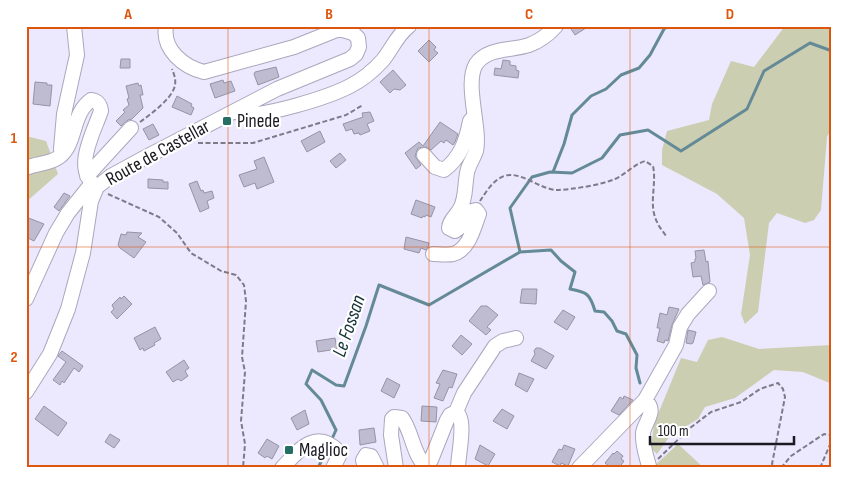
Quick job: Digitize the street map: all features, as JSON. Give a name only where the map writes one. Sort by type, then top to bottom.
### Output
[{"type":"street","points":[[65,151],[61,149],[64,114],[77,55],[74,26]]},
{"type":"street","points":[[166,26],[166,38],[172,53]]},
{"type":"street","points":[[237,111],[242,115],[251,116],[320,98],[350,86],[366,75],[383,59],[403,30],[409,26]]},
{"type":"street","points":[[433,254],[453,254],[462,250],[469,239],[479,214],[476,210],[472,211],[463,225],[455,231],[448,228],[448,224],[461,208],[468,168],[476,152],[477,138],[472,83],[476,65],[486,56],[500,50],[527,46],[543,39],[556,26]]},
{"type":"street","name":"Route de Castellar","points":[[26,392],[50,354],[68,309],[83,253],[92,182],[119,172],[277,90],[350,59],[356,54],[359,47],[358,38],[353,33],[339,30],[294,47],[204,72],[192,69],[172,53]]},
{"type":"street","points":[[26,168],[59,157],[65,151],[76,119],[85,104],[91,100],[96,101],[100,105],[101,112],[84,161],[92,182]]},
{"type":"street","points":[[424,155],[435,167],[444,170],[454,163],[465,144],[470,121],[475,117]]},
{"type":"street","points":[[26,299],[56,233],[68,212],[132,128]]},
{"type":"street","points":[[579,468],[646,400],[676,345],[680,327],[688,314],[709,292]]},
{"type":"street","points":[[396,468],[390,426],[394,416],[402,418],[407,425],[419,456],[425,464],[431,460],[447,420],[450,415],[456,412],[464,393],[495,346],[503,341],[516,338]]},
{"type":"street","points":[[646,400],[650,404],[652,411],[644,432],[644,446],[649,466]]},
{"type":"street","points":[[456,412],[461,416],[462,427],[458,468]]},
{"type":"street","points":[[282,468],[300,448],[311,442],[329,444],[338,451],[338,466]]},
{"type":"street","points":[[365,468],[363,460],[366,455],[371,456],[377,468]]},
{"type":"path","points":[[132,128],[164,102],[175,86],[175,77],[167,58],[172,53]]},
{"type":"path","points":[[175,142],[252,143],[346,115],[363,105]]},
{"type":"path","points":[[476,210],[480,200],[495,181],[506,175],[556,190],[583,187],[615,179],[635,164],[645,161],[653,166],[655,177],[652,204],[657,223],[666,236]]},
{"type":"path","points":[[92,182],[112,196],[159,217],[177,234],[191,253],[221,271],[236,276],[244,286],[246,301],[242,357],[245,372],[240,421],[245,444],[244,468]]},
{"type":"path","points":[[649,466],[711,412],[741,402],[760,389],[778,382],[783,388],[785,397],[772,464],[776,468]]},
{"type":"path","points":[[781,468],[791,456],[824,434],[830,435],[832,440],[820,468]]},
{"type":"green space","points":[[785,26],[832,26],[832,128],[827,137],[821,210],[814,220],[805,223],[777,213],[769,223],[758,312],[745,324],[741,314],[750,255],[744,218],[717,194],[662,165],[662,150],[667,131],[709,120],[712,104],[731,61],[754,67]]},
{"type":"green space","points":[[26,136],[46,141],[58,174],[26,202]]},
{"type":"green space","points":[[722,337],[759,349],[832,345],[832,384],[803,372],[774,370],[735,398],[705,407],[698,419],[670,436],[657,454],[651,448],[654,424],[681,358],[697,362],[708,340]]},
{"type":"green space","points":[[678,444],[704,468],[652,468]]},
{"type":"building","points":[[569,26],[589,26],[575,35]]},
{"type":"building","points":[[429,40],[436,47],[434,50],[438,53],[429,62],[418,51]]},
{"type":"building","points":[[121,59],[130,59],[130,68],[120,68]]},
{"type":"building","points":[[503,60],[510,61],[510,65],[516,66],[516,70],[519,71],[518,78],[494,75],[495,68],[501,69]]},
{"type":"building","points":[[276,67],[279,77],[258,85],[255,72]]},
{"type":"building","points":[[393,70],[406,85],[400,90],[394,89],[390,93],[380,82]]},
{"type":"building","points":[[223,80],[224,83],[231,81],[235,91],[215,98],[210,84]]},
{"type":"building","points":[[35,82],[52,85],[50,106],[33,104]]},
{"type":"building","points":[[138,83],[139,86],[141,85],[143,95],[140,95],[143,108],[132,119],[121,126],[116,121],[125,112],[123,110],[129,105],[126,86]]},
{"type":"building","points":[[177,96],[192,104],[191,106],[194,108],[191,115],[172,107]]},
{"type":"building","points":[[370,112],[374,121],[367,124],[370,131],[360,135],[359,133],[354,134],[352,129],[346,131],[343,124],[363,117],[362,113]]},
{"type":"building","points":[[440,122],[458,134],[455,142],[453,145],[446,140],[444,143],[441,141],[431,150],[426,147],[418,148],[415,156],[421,165],[416,169],[405,153],[419,142],[423,146]]},
{"type":"building","points":[[153,124],[159,135],[149,140],[143,129]]},
{"type":"building","points":[[320,131],[325,142],[307,152],[301,141]]},
{"type":"building","points":[[340,153],[346,160],[336,168],[330,161]]},
{"type":"building","points":[[264,157],[274,182],[257,189],[255,183],[244,187],[239,175],[257,169],[254,161]]},
{"type":"building","points":[[148,179],[168,182],[168,189],[148,188]]},
{"type":"building","points":[[197,181],[201,191],[203,190],[204,193],[212,191],[214,198],[207,201],[209,208],[200,212],[189,184]]},
{"type":"building","points":[[64,193],[70,196],[59,211],[54,207]]},
{"type":"building","points":[[416,200],[435,207],[431,217],[426,215],[422,218],[411,214]]},
{"type":"building","points":[[26,217],[44,224],[34,241],[26,237]]},
{"type":"building","points":[[127,232],[142,233],[138,237],[146,242],[134,258],[118,245],[121,234],[126,235]]},
{"type":"building","points":[[406,237],[429,243],[428,247],[426,250],[421,248],[419,253],[404,249]]},
{"type":"building","points":[[704,250],[706,262],[708,261],[710,282],[703,285],[701,276],[693,277],[691,263],[695,262],[695,251]]},
{"type":"building","points":[[522,289],[537,289],[536,304],[520,303]]},
{"type":"building","points":[[124,296],[132,304],[117,319],[111,312],[114,309],[112,305],[120,297],[121,299]]},
{"type":"building","points":[[481,306],[487,306],[498,315],[487,327],[491,330],[486,335],[469,321]]},
{"type":"building","points":[[669,307],[679,309],[668,341],[665,340],[664,343],[657,341],[660,328],[657,328],[660,313],[667,315]]},
{"type":"building","points":[[563,310],[575,317],[567,330],[554,322]]},
{"type":"building","points":[[155,327],[161,339],[144,351],[143,348],[140,350],[134,338]]},
{"type":"building","points":[[688,330],[696,332],[691,344],[686,343]]},
{"type":"building","points":[[461,335],[472,344],[462,355],[452,346]]},
{"type":"building","points":[[335,338],[337,349],[318,352],[316,341]]},
{"type":"building","points":[[536,348],[540,348],[554,356],[546,369],[531,361]]},
{"type":"building","points":[[62,351],[83,366],[79,372],[74,368],[64,383],[62,381],[60,385],[53,380],[66,362],[58,356]]},
{"type":"building","points":[[184,360],[189,368],[185,371],[188,376],[181,381],[178,379],[173,382],[166,372]]},
{"type":"building","points":[[443,370],[457,374],[452,388],[449,387],[443,401],[434,398],[440,384],[436,383]]},
{"type":"building","points":[[519,373],[534,379],[527,392],[515,385]]},
{"type":"building","points":[[387,378],[400,385],[394,398],[381,391]]},
{"type":"building","points":[[624,396],[633,400],[619,415],[611,411],[620,397],[623,399]]},
{"type":"building","points":[[44,406],[67,423],[58,436],[35,419]]},
{"type":"building","points":[[422,406],[437,407],[436,422],[421,421]]},
{"type":"building","points":[[502,409],[514,416],[507,429],[493,421]]},
{"type":"building","points":[[305,410],[309,424],[297,430],[291,418]]},
{"type":"building","points":[[374,428],[376,442],[360,445],[359,430]]},
{"type":"building","points":[[110,434],[120,440],[114,448],[105,442]]},
{"type":"building","points":[[267,439],[279,446],[272,459],[267,456],[265,458],[258,453]]},
{"type":"building","points":[[480,445],[495,454],[488,466],[475,459]]},
{"type":"building","points":[[564,445],[575,449],[568,466],[561,463],[560,466],[552,462],[559,449],[562,450]]},
{"type":"building","points":[[617,451],[623,456],[621,459],[624,461],[619,468],[611,468],[605,463]]},
{"type":"waterway","name":"Le Fossan","points":[[553,172],[564,144],[572,115],[591,96],[606,89],[621,75],[639,68],[650,55],[664,29],[668,26]]},
{"type":"waterway","points":[[520,252],[510,208],[532,177],[550,172],[572,173],[602,158],[620,135],[648,130],[681,151],[747,109],[764,71],[810,43],[832,51]]},
{"type":"waterway","name":"Le Fossan","points":[[331,441],[336,430],[321,400],[306,384],[312,370],[336,385],[344,386],[379,285],[429,305],[520,252],[551,250],[575,272],[570,289],[587,295],[595,311],[604,312],[612,321],[617,331],[626,334],[637,355],[636,368],[640,383]]},
{"type":"waterway","name":"Le Fossan","points":[[318,468],[327,449]]},
{"type":"place","name":"Pinede","points":[[227,121]]},
{"type":"place","name":"Maglioc","points":[[289,450]]}]
